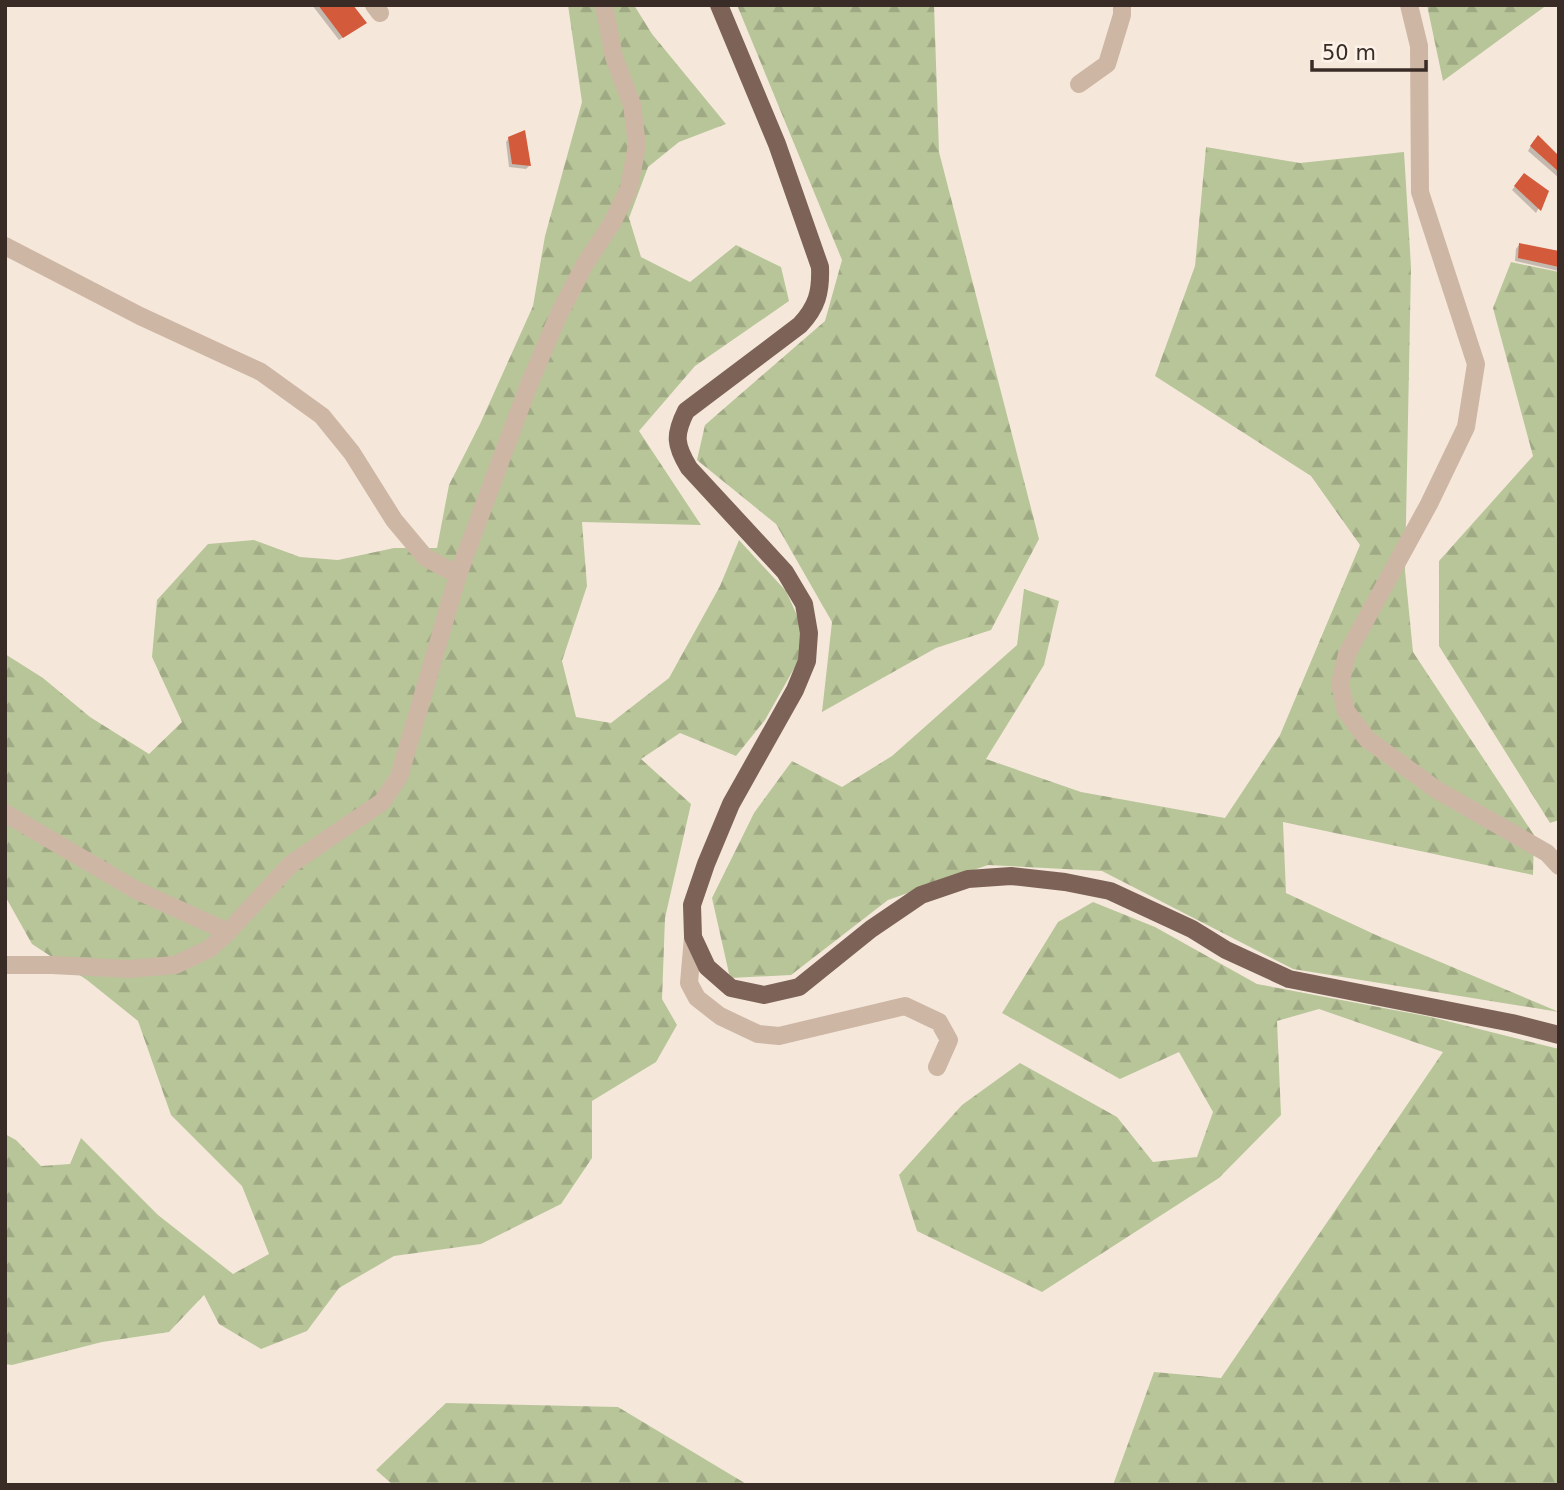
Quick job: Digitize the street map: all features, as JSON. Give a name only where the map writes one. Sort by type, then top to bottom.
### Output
[{"type":"main road","points":[[719,5],[777,144],[820,267],[821,288],[814,310],[800,325],[687,411],[677,429],[678,451],[689,468],[785,572],[804,604],[809,633],[807,661],[795,690],[731,804],[692,905],[693,937],[707,967],[731,988],[764,995],[799,987],[871,929],[922,895],[968,879],[1011,876],[1065,882],[1110,891],[1289,979],[1513,1023],[1559,1035]]},
{"type":"street","points":[[5,965],[129,969],[175,965],[209,949],[291,864],[382,802],[399,777],[458,575],[528,387],[559,314],[585,264],[612,223],[629,188],[637,145],[632,105],[614,57],[604,5]]},
{"type":"street","points":[[1079,84],[1107,64],[1122,15],[1122,5]]},
{"type":"street","points":[[1409,5],[1419,46],[1420,192],[1476,364],[1465,427],[1429,504],[1347,654],[1340,684],[1346,711],[1367,738],[1437,790],[1547,853],[1559,866]]},
{"type":"street","points":[[5,246],[141,316],[261,372],[322,416],[352,453],[394,520],[425,557],[458,575]]},
{"type":"street","points":[[5,813],[136,890],[228,932]]},
{"type":"street","points":[[693,937],[689,983],[698,998],[720,1016],[758,1034],[779,1036],[905,1006],[939,1022],[949,1040],[937,1067]]},
{"type":"green space","points":[[568,5],[634,5],[652,34],[726,124],[679,142],[648,167],[629,218],[641,257],[690,282],[736,245],[781,267],[789,301],[695,366],[639,431],[701,525],[582,522],[587,586],[562,661],[576,717],[611,723],[669,678],[720,586],[739,540],[786,591],[809,642],[765,720],[736,756],[680,733],[641,759],[691,804],[665,918],[662,999],[677,1025],[656,1062],[592,1101],[592,1158],[561,1204],[481,1244],[394,1256],[339,1288],[307,1331],[261,1349],[219,1324],[204,1295],[169,1332],[102,1342],[12,1365],[5,1364],[5,1134],[16,1140],[41,1166],[70,1164],[81,1138],[158,1215],[233,1274],[269,1254],[242,1186],[171,1115],[138,1021],[87,980],[32,944],[5,896],[5,654],[43,678],[90,717],[149,754],[182,722],[152,657],[157,600],[208,544],[254,540],[300,557],[338,560],[394,548],[437,548],[449,485],[480,424],[533,306],[545,236],[582,102]]},
{"type":"green space","points":[[737,5],[934,5],[939,152],[1039,539],[991,630],[936,648],[822,712],[832,622],[776,524],[697,460],[705,425],[825,321],[842,260]]},
{"type":"green space","points":[[1427,5],[1547,5],[1443,81]]},
{"type":"green space","points":[[1206,147],[1300,163],[1404,152],[1411,267],[1405,571],[1413,652],[1534,835],[1533,875],[1283,822],[1286,893],[1376,935],[1559,1012],[1293,969],[1102,871],[988,865],[888,900],[791,975],[730,978],[712,898],[754,813],[792,761],[842,787],[892,756],[1017,645],[1024,589],[1059,601],[1044,665],[986,759],[1081,792],[1225,818],[1280,735],[1360,545],[1311,476],[1155,376],[1195,266]]},
{"type":"green space","points":[[1511,262],[1559,272],[1559,820],[1550,823],[1439,646],[1439,561],[1533,456],[1493,308]]},
{"type":"green space","points":[[1093,902],[1155,927],[1257,984],[1431,1017],[1559,1049],[1559,1485],[1113,1485],[1154,1372],[1221,1378],[1443,1052],[1319,1009],[1277,1021],[1281,1115],[1219,1178],[1042,1292],[917,1231],[899,1175],[962,1105],[1020,1063],[1117,1117],[1153,1162],[1197,1157],[1213,1112],[1179,1052],[1120,1079],[1002,1013],[1058,922]]},
{"type":"green space","points":[[446,1403],[618,1407],[748,1485],[393,1485],[376,1470]]},
{"type":"building","points":[[318,5],[353,5],[367,23],[343,38]]},
{"type":"building","points":[[525,130],[531,166],[512,164],[508,137]]},
{"type":"building","points":[[1538,135],[1559,156],[1559,172],[1530,146]]},
{"type":"building","points":[[1524,173],[1549,191],[1541,211],[1514,186]]},
{"type":"building","points":[[1519,243],[1559,251],[1559,267],[1518,258]]}]
